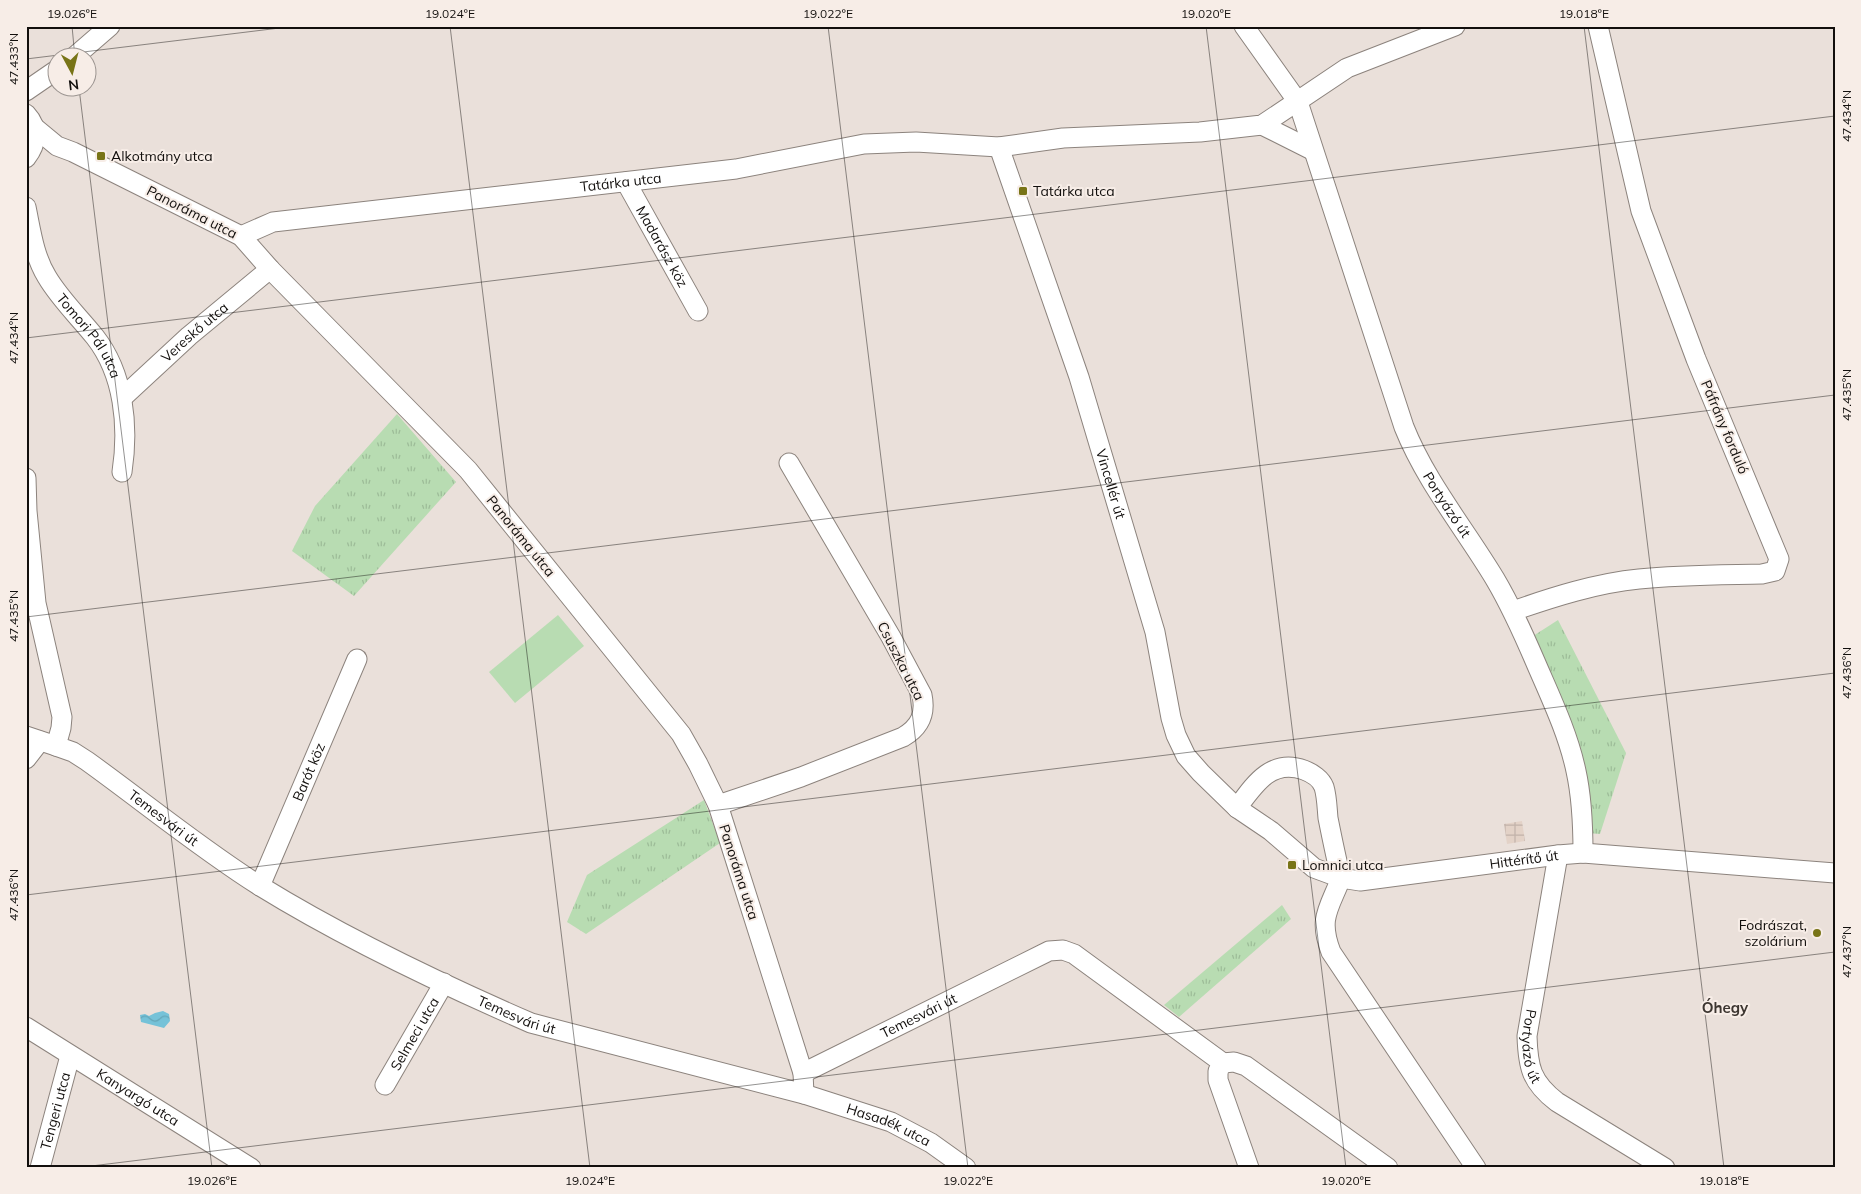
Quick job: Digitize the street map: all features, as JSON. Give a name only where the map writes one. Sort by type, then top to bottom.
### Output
[{"type":"street","name":"Portyázó út","points":[[1244,26],[1298,102],[1312,150],[1414,452],[1495,579],[1513,612],[1551,698],[1576,769],[1583,823],[1582,853]]},
{"type":"street","name":"Tatárka utca","points":[[241,236],[273,222],[736,169],[864,144],[916,142],[999,147],[1063,138],[1200,132],[1262,125],[1347,68],[1455,26]]},
{"type":"street","name":"Páfrány forduló","points":[[1513,612],[1539,602],[1638,579],[1762,574],[1775,571],[1779,559],[1696,359],[1641,211],[1598,26]]},
{"type":"street","points":[[85,48],[109,27]]},
{"type":"street","points":[[29,154],[36,139],[28,106],[48,81]]},
{"type":"street","name":"Panoráma utca","points":[[28,106],[57,146],[73,152],[241,236],[270,269],[468,470],[681,734],[718,805],[803,1073]]},
{"type":"street","points":[[1262,125],[1312,150]]},
{"type":"street","points":[[29,154],[43,145],[57,146]]},
{"type":"street","name":"Vincellér út","points":[[999,147],[1088,406],[1154,632],[1171,718],[1176,734],[1186,756],[1237,808]]},
{"type":"street","name":"Madarász köz","points":[[626,182],[698,311]]},
{"type":"street","name":"Tomori Pál utca","points":[[26,207],[35,248],[43,270],[62,297],[95,337],[108,356],[116,375],[122,398],[126,449],[122,472]]},
{"type":"street","name":"Vereskő utca","points":[[122,398],[189,336],[270,269]]},
{"type":"street","name":"Csuszka utca","points":[[718,805],[801,777],[903,737],[913,731],[919,724],[922,714],[924,704],[918,687],[789,463]]},
{"type":"street","points":[[26,478],[27,511],[35,594],[62,717],[61,728],[41,741],[26,759]]},
{"type":"street","name":"Barót köz","points":[[260,886],[357,659]]},
{"type":"street","name":"Temesvári út","points":[[41,741],[73,752],[88,761],[260,886],[331,928],[444,984],[531,1023],[804,1094]]},
{"type":"street","points":[[1237,808],[1256,783],[1266,774],[1279,768],[1296,767],[1313,773],[1323,785],[1341,878],[1328,906],[1324,921],[1326,939],[1331,952],[1476,1168]]},
{"type":"street","name":"Hittérítő út","points":[[1237,808],[1271,831],[1314,868],[1341,878],[1360,881],[1558,854],[1582,853],[1835,873]]},
{"type":"street","name":"Portyázó út","points":[[1558,854],[1527,1036],[1530,1069],[1543,1089],[1557,1102],[1665,1168]]},
{"type":"street","name":"Temesvári út","points":[[803,1073],[1049,951],[1062,950],[1074,954],[1224,1063]]},
{"type":"street","name":"Selmeci utca","points":[[385,1085],[444,984]]},
{"type":"street","name":"Kanyargó utca","points":[[26,1027],[251,1168]]},
{"type":"street","name":"Tengeri utca","points":[[40,1168],[70,1056]]},
{"type":"street","points":[[1250,1168],[1218,1080],[1218,1071],[1224,1063],[1234,1062],[1246,1066],[1388,1168]]},
{"type":"street","points":[[803,1073],[804,1094]]},
{"type":"street","name":"Hasadék utca","points":[[804,1094],[892,1122],[931,1143],[966,1168]]},
{"type":"shaded area","points":[[1522,821],[1525,841],[1507,844],[1504,824]]},
{"type":"green space","points":[[397,414],[456,482],[354,596],[292,551],[315,506]]},
{"type":"green space","points":[[558,615],[584,646],[515,703],[489,672]]},
{"type":"green space","points":[[1558,620],[1626,753],[1600,834],[1587,833],[1530,638]]},
{"type":"green space","points":[[704,800],[720,843],[586,934],[567,922],[587,875]]},
{"type":"green space","points":[[1282,905],[1291,919],[1179,1017],[1164,1005]]},
{"type":"water","points":[[163,1011],[169,1014],[170,1021],[164,1028],[141,1022],[140,1015],[145,1014],[149,1016]]},
{"type":"place","name":"Alkotmány utca","points":[[101,156]]},
{"type":"place","name":"Tatárka utca","points":[[1023,191]]},
{"type":"place","name":"Lomnici utca","points":[[1292,865]]},
{"type":"place","name":"Fodrászat, szolárium","points":[[1817,933]]},
{"type":"district","name":"Óhegy","points":[[1725,1008]]}]
